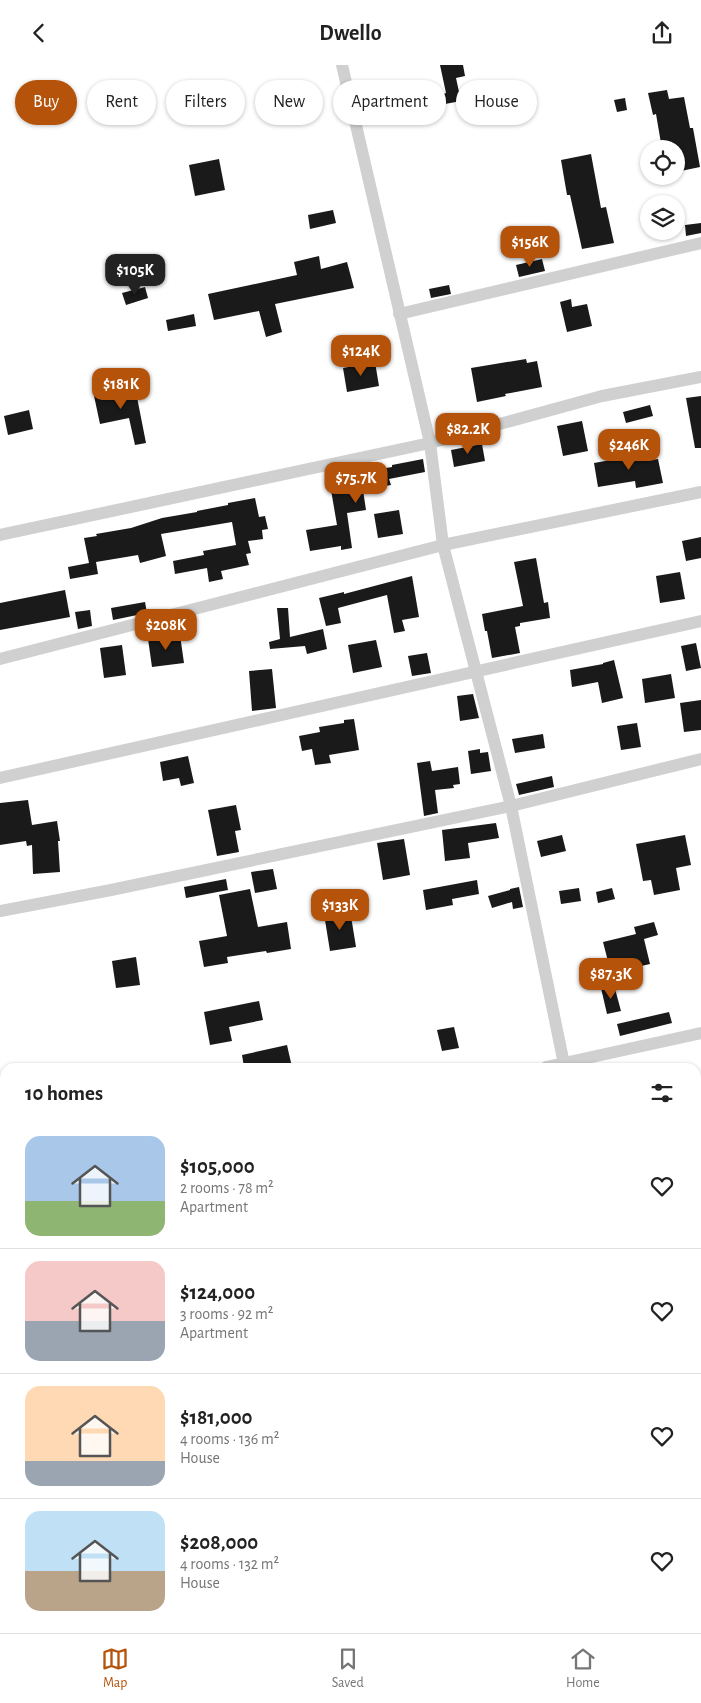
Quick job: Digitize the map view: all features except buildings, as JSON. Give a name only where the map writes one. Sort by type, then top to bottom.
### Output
[{"type":"street","points":[[342,65],[430,443],[443,545],[511,806],[564,1063],[701,1033]]},
{"type":"street","points":[[400,314],[701,243]]},
{"type":"street","points":[[0,535],[430,443],[602,396],[701,377]]},
{"type":"street","points":[[0,659],[443,545],[701,492]]},
{"type":"street","points":[[0,778],[701,621]]},
{"type":"street","points":[[0,911],[130,886],[511,806],[701,759]]}]
